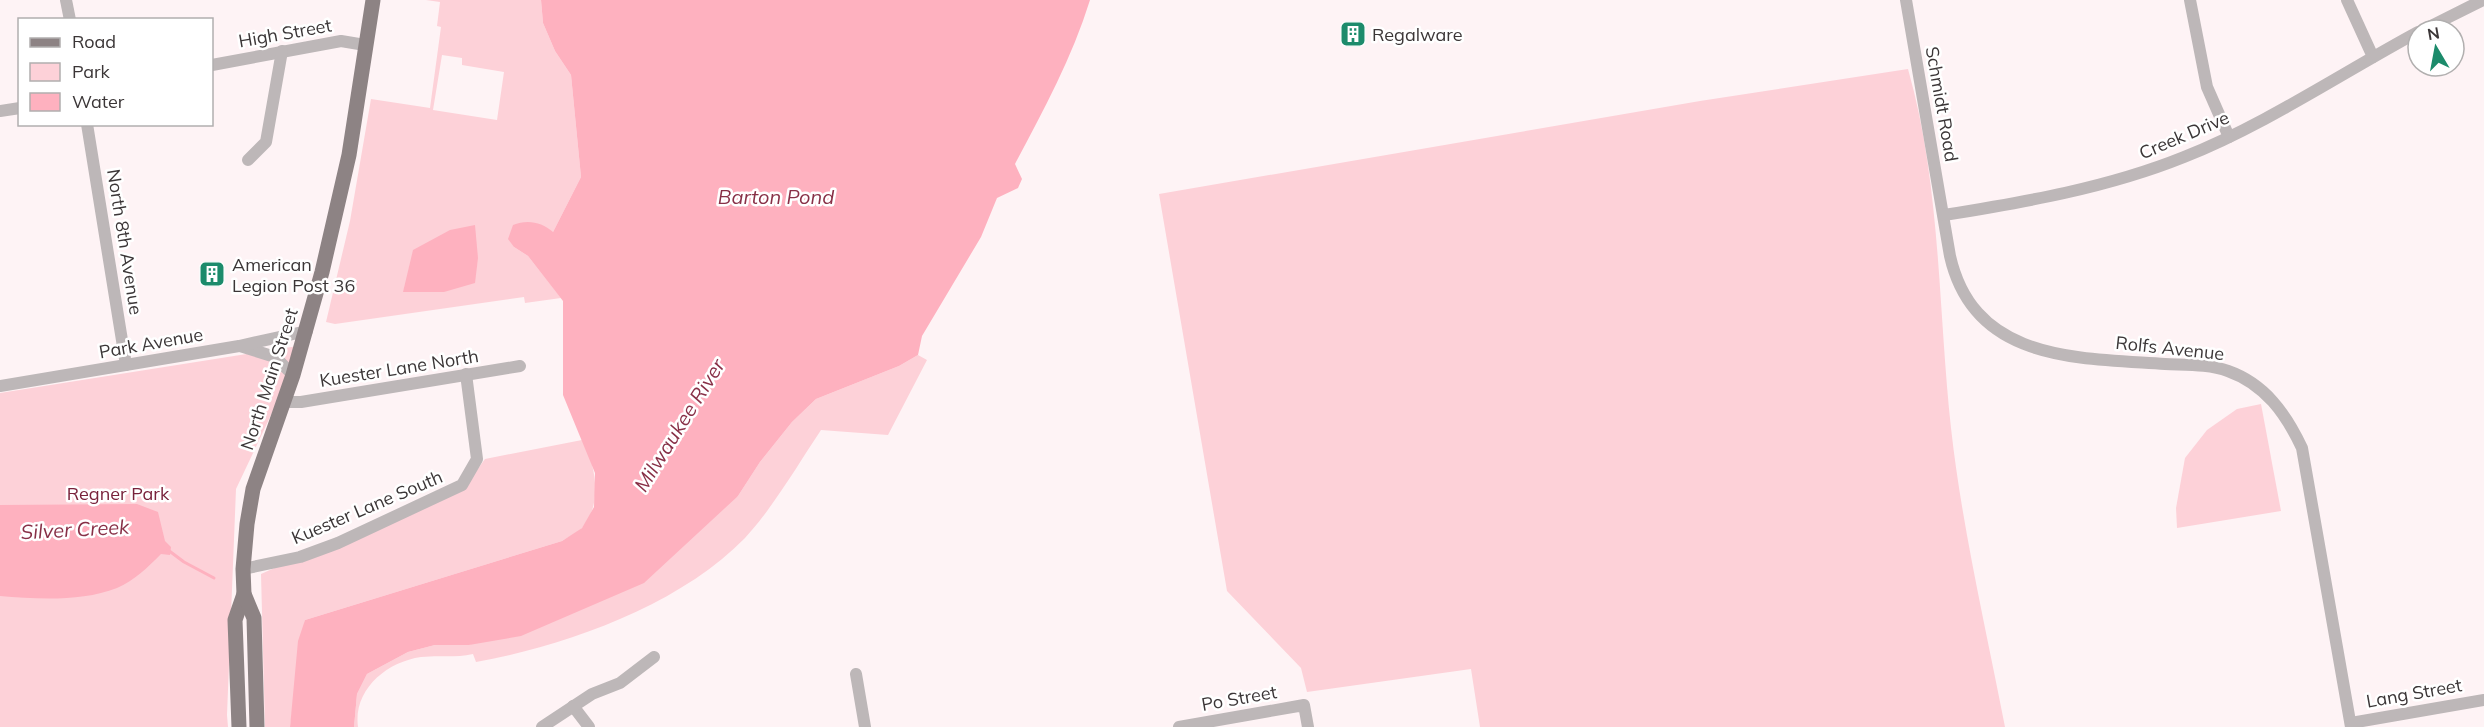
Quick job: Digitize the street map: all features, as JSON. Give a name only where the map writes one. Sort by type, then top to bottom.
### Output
[{"type":"main road","name":"North Main Street","points":[[257,727],[254,618],[244,594],[243,569],[253,489],[307,331],[348,155],[373,0]]},
{"type":"main road","name":"North Main Street","points":[[239,727],[235,620],[244,594]]},
{"type":"street","points":[[66,0],[70,18]]},
{"type":"street","name":"Schmidt Road","points":[[1906,0],[1944,215]]},
{"type":"street","points":[[2190,0],[2206,87],[2229,137]]},
{"type":"street","points":[[2347,0],[2373,57]]},
{"type":"street","points":[[2446,18],[2483,0]]},
{"type":"street","name":"Creek Drive","points":[[1944,215],[2088,189],[2183,158],[2229,137],[2406,39]]},
{"type":"street","name":"High Street","points":[[213,65],[341,41],[365,45]]},
{"type":"street","points":[[248,160],[266,142],[282,51]]},
{"type":"street","points":[[0,111],[18,108]]},
{"type":"street","name":"North 8th Avenue","points":[[87,126],[126,365]]},
{"type":"street","name":"Rolfs Avenue","points":[[1944,215],[1955,276],[1970,304],[1990,326],[2021,345],[2062,355],[2199,366],[2228,371],[2252,383],[2273,400],[2288,420],[2302,448],[2351,725]]},
{"type":"street","name":"Park Avenue","points":[[0,386],[239,346],[307,331]]},
{"type":"street","points":[[239,346],[275,357],[293,375]]},
{"type":"street","name":"Kuester Lane North","points":[[284,402],[301,402],[520,366]]},
{"type":"street","name":"Kuester Lane South","points":[[243,569],[300,557],[338,543],[462,485],[477,459],[465,375]]},
{"type":"street","points":[[542,727],[592,694],[620,683],[654,657]]},
{"type":"street","points":[[856,674],[865,727]]},
{"type":"street","name":"Lang Street","points":[[2351,725],[2484,700]]},
{"type":"street","name":"Po Street","points":[[1181,727],[1304,705],[1308,727]]},
{"type":"street","points":[[573,706],[589,727]]},
{"type":"green space","points":[[426,0],[541,0],[543,23],[555,51],[571,75],[581,177],[553,232],[514,247],[528,256],[561,298],[525,303],[524,297],[335,324],[326,322],[350,221],[371,99],[430,108],[441,27],[437,26],[440,2]],"holes":[[[442,55],[462,58],[462,65],[504,72],[497,120],[433,110]]]},
{"type":"green space","points":[[1908,69],[1919,113],[1933,202],[1947,383],[1956,465],[1968,540],[2005,727],[1480,727],[1471,669],[1307,692],[1301,668],[1227,591],[1159,194],[1700,101]]},
{"type":"green space","name":"Regner Park","points":[[304,345],[236,489],[228,727],[0,727],[0,393]]},
{"type":"green space","points":[[918,355],[927,360],[888,435],[821,430],[775,500],[745,538],[718,562],[688,583],[620,619],[547,645],[476,662],[473,654],[421,657],[396,665],[374,680],[367,690],[361,701],[358,727],[354,727],[357,694],[367,674],[408,652],[435,645],[469,645],[738,496],[760,462],[792,422],[816,399],[899,366]]},
{"type":"green space","points":[[2261,404],[2281,511],[2177,528],[2176,508],[2185,458],[2207,430],[2237,409]]},
{"type":"green space","points":[[582,440],[594,472],[595,496],[589,519],[582,528],[562,541],[305,620],[290,727],[265,727],[261,574],[469,481],[485,459]]},
{"type":"water","name":"Barton Pond","points":[[541,0],[1090,0],[1066,63],[1015,164],[1022,179],[1018,188],[997,198],[981,237],[922,336],[918,355],[899,366],[816,399],[792,422],[760,462],[738,496],[644,583],[521,636],[469,645],[435,645],[408,652],[367,674],[357,694],[354,727],[290,727],[298,641],[305,620],[562,541],[582,528],[594,507],[595,473],[563,395],[563,301],[528,256],[514,247],[508,239],[513,225],[524,222],[539,224],[553,232],[581,177],[571,75],[555,51],[543,23]]},
{"type":"water","points":[[475,225],[478,258],[475,283],[444,292],[403,292],[413,250],[450,230]]},
{"type":"water","points":[[137,504],[158,512],[165,541],[171,547],[170,555],[161,554],[129,582],[89,596],[29,598],[0,596],[0,505]]},
{"type":"waterway","name":"Silver Creek","points":[[168,550],[184,562],[214,578]]},
{"type":"place","name":"Regalware","points":[[1353,34]]},
{"type":"place","name":"American Legion Post 36","points":[[212,274]]},
{"type":"water label","name":"Milwaukee River","points":[[679,425]]}]
